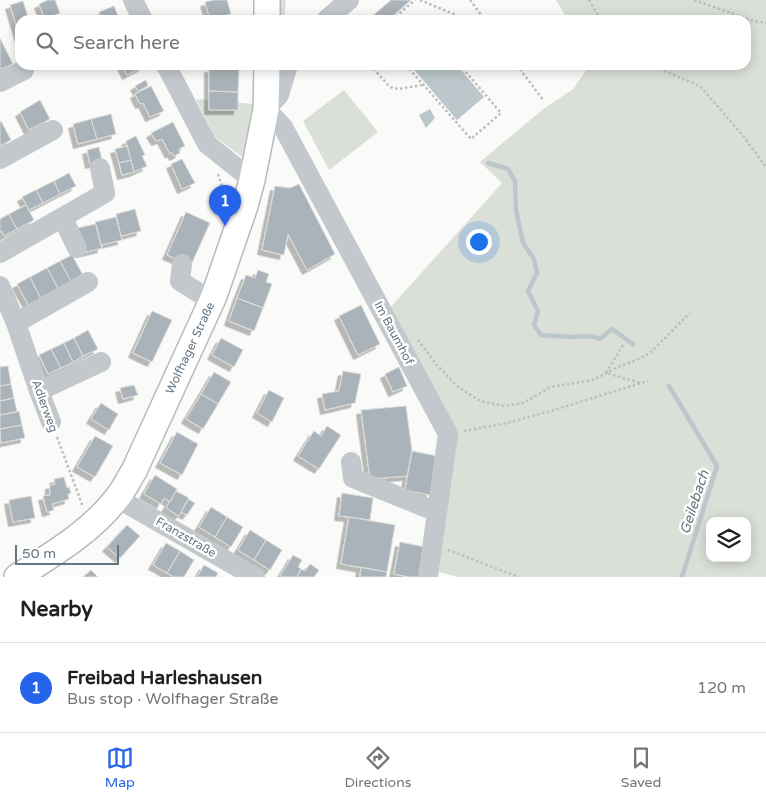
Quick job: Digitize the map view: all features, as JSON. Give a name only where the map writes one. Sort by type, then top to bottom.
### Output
[{"type":"main road","points":[[267,0],[267,15]]},
{"type":"main road","name":"Wolfhager Straße","points":[[17,577],[60,550],[91,527],[118,498],[134,471],[214,296],[246,206],[266,109],[267,70]]},
{"type":"street","points":[[133,0],[140,15]]},
{"type":"street","points":[[332,15],[349,0]]},
{"type":"street","points":[[0,82],[24,70]]},
{"type":"street","points":[[169,70],[208,144],[252,180]]},
{"type":"street","points":[[266,109],[279,95],[286,70]]},
{"type":"street","name":"Im Baumhof","points":[[266,109],[283,127],[448,434]]},
{"type":"street","points":[[0,159],[53,130]]},
{"type":"street","points":[[0,252],[105,193],[100,168]]},
{"type":"street","points":[[63,218],[77,248]]},
{"type":"street","points":[[182,264],[180,281],[199,293],[214,296]]},
{"type":"street","points":[[16,323],[88,282]]},
{"type":"street","name":"Adlerweg","points":[[0,286],[16,323],[51,422]]},
{"type":"street","points":[[39,391],[101,362]]},
{"type":"street","points":[[428,577],[448,434]]},
{"type":"street","points":[[351,462],[353,478],[437,512]]},
{"type":"street","name":"Franzstraße","points":[[118,498],[255,577]]},
{"type":"path","points":[[398,15],[415,0]]},
{"type":"path","points":[[420,0],[456,15]]},
{"type":"path","points":[[470,0],[481,15]]},
{"type":"path","points":[[589,0],[598,15]]},
{"type":"path","points":[[694,0],[737,15]]},
{"type":"path","points":[[751,20],[766,23]]},
{"type":"path","points":[[375,70],[390,87],[398,89],[424,85]]},
{"type":"path","points":[[410,70],[471,139],[501,113],[464,70]]},
{"type":"path","points":[[521,70],[543,100]]},
{"type":"path","points":[[662,70],[700,86],[744,137],[766,167]]},
{"type":"path","points":[[208,144],[227,203],[246,206]]},
{"type":"path","points":[[415,336],[436,364],[457,386],[480,401],[504,406],[523,403],[551,387],[593,380],[620,366],[637,360],[651,352],[690,313]]},
{"type":"path","points":[[606,373],[623,345]]},
{"type":"path","points":[[606,373],[641,383]]},
{"type":"path","points":[[448,434],[517,420],[648,381]]},
{"type":"path","name":"Adlerweg","points":[[51,422],[91,527]]},
{"type":"path","points":[[432,545],[519,577]]},
{"type":"shaded area","points":[[275,0],[286,0],[284,15],[274,15]]},
{"type":"shaded area","points":[[556,0],[766,0],[766,577],[459,577],[439,572],[455,428],[388,310],[502,183],[480,162],[542,110],[573,89],[586,70],[751,70],[751,15],[565,15]]},
{"type":"shaded area","points":[[414,70],[461,70],[484,97],[457,120]]},
{"type":"shaded area","points":[[344,90],[378,132],[329,170],[303,121]]},
{"type":"shaded area","points":[[196,99],[254,104],[245,159],[214,136]]},
{"type":"shaded area","points":[[430,109],[435,118],[426,128],[419,115]]},
{"type":"building","points":[[48,0],[55,0],[60,13],[43,15],[39,4]]},
{"type":"building","points":[[227,0],[231,14],[209,15],[205,2]]},
{"type":"building","points":[[391,0],[411,0],[394,15],[374,15]]},
{"type":"building","points":[[23,1],[27,15],[15,15],[15,22],[10,5]]},
{"type":"building","points":[[114,6],[118,15],[100,15],[99,12]]},
{"type":"building","points":[[0,38],[13,64],[1,69],[0,67]]},
{"type":"building","points":[[124,70],[136,70],[127,75]]},
{"type":"building","points":[[209,70],[239,70],[238,92],[209,91]]},
{"type":"building","points":[[146,80],[148,86],[138,91],[135,86]]},
{"type":"building","points":[[151,86],[164,111],[150,117],[143,103],[140,104],[135,94]]},
{"type":"building","points":[[209,91],[238,92],[238,110],[209,110]]},
{"type":"building","points":[[40,100],[50,119],[29,130],[20,112]]},
{"type":"building","points":[[111,114],[116,134],[97,139],[91,119]]},
{"type":"building","points":[[91,119],[97,139],[78,144],[73,124]]},
{"type":"building","points":[[0,122],[11,140],[0,146]]},
{"type":"building","points":[[173,122],[185,146],[179,149],[180,153],[174,156],[172,152],[170,154],[162,139],[156,141],[151,133]]},
{"type":"building","points":[[136,136],[145,155],[142,156],[147,166],[134,172],[126,141]]},
{"type":"building","points":[[127,146],[131,160],[119,163],[115,149]]},
{"type":"building","points":[[99,147],[102,161],[90,164],[87,150]]},
{"type":"building","points":[[182,159],[195,183],[182,189],[171,164]]},
{"type":"building","points":[[131,160],[134,172],[122,175],[119,163]]},
{"type":"building","points":[[69,173],[76,186],[60,194],[54,181]]},
{"type":"building","points":[[54,181],[60,194],[43,203],[36,190]]},
{"type":"building","points":[[299,184],[335,254],[307,270],[288,234],[284,255],[262,250],[275,186],[290,188]]},
{"type":"building","points":[[36,190],[43,203],[29,210],[22,197]]},
{"type":"building","points":[[26,205],[34,220],[17,229],[9,214]]},
{"type":"building","points":[[135,209],[141,231],[121,236],[116,214]]},
{"type":"building","points":[[186,212],[210,223],[191,265],[167,255]]},
{"type":"building","points":[[9,214],[17,229],[4,236],[2,231],[0,233],[0,219]]},
{"type":"building","points":[[116,217],[122,240],[101,245],[95,222]]},
{"type":"building","points":[[96,224],[102,248],[86,252],[77,228]]},
{"type":"building","points":[[72,255],[84,277],[72,283],[60,261]]},
{"type":"building","points":[[60,261],[72,283],[59,290],[47,268]]},
{"type":"building","points":[[47,268],[59,290],[41,299],[30,277]]},
{"type":"building","points":[[258,270],[269,274],[266,282],[272,284],[263,308],[237,298],[246,275],[255,278]]},
{"type":"building","points":[[30,277],[41,299],[29,306],[17,284]]},
{"type":"building","points":[[237,298],[263,308],[254,331],[229,321]]},
{"type":"building","points":[[361,305],[380,344],[358,355],[339,316]]},
{"type":"building","points":[[152,311],[172,320],[152,362],[133,353]]},
{"type":"building","points":[[88,330],[98,349],[83,356],[74,338]]},
{"type":"building","points":[[74,338],[83,356],[73,362],[64,343]]},
{"type":"building","points":[[221,338],[243,350],[234,367],[212,355]]},
{"type":"building","points":[[64,343],[73,362],[61,368],[51,349]]},
{"type":"building","points":[[51,349],[61,368],[48,374],[39,355]]},
{"type":"building","points":[[8,366],[11,384],[0,386],[0,367]]},
{"type":"building","points":[[399,367],[407,386],[393,392],[385,374]]},
{"type":"building","points":[[343,371],[361,374],[355,403],[325,410],[322,394],[339,391]]},
{"type":"building","points":[[214,372],[231,382],[218,404],[201,394]]},
{"type":"building","points":[[11,384],[14,398],[0,401],[0,386]]},
{"type":"building","points":[[134,385],[138,395],[123,399],[120,388]]},
{"type":"building","points":[[269,390],[284,398],[272,422],[257,413]]},
{"type":"building","points":[[201,394],[218,404],[203,429],[186,419]]},
{"type":"building","points":[[14,398],[17,412],[0,415],[0,401]]},
{"type":"building","points":[[101,403],[118,414],[109,430],[91,419]]},
{"type":"building","points":[[406,406],[412,451],[407,476],[370,479],[361,410]]},
{"type":"building","points":[[19,411],[22,425],[0,429],[0,415]]},
{"type":"building","points":[[22,425],[25,438],[1,443],[0,429]]},
{"type":"building","points":[[327,426],[341,435],[319,469],[298,456],[314,431],[321,436]]},
{"type":"building","points":[[177,432],[198,444],[182,475],[160,463]]},
{"type":"building","points":[[95,436],[113,446],[95,477],[77,467]]},
{"type":"building","points":[[412,451],[437,456],[430,495],[405,490]]},
{"type":"building","points":[[155,475],[177,489],[170,502],[164,498],[161,504],[144,494]]},
{"type":"building","points":[[64,477],[67,488],[69,487],[71,493],[68,494],[69,499],[52,504],[54,510],[47,512],[43,496],[50,495],[50,485],[55,484],[54,479]]},
{"type":"building","points":[[176,491],[189,498],[179,516],[166,508]]},
{"type":"building","points":[[342,493],[373,498],[370,520],[339,516]]},
{"type":"building","points":[[31,496],[35,518],[13,522],[9,500]]},
{"type":"building","points":[[188,499],[195,503],[187,515],[181,512]]},
{"type":"building","points":[[211,507],[227,517],[215,537],[199,527]]},
{"type":"building","points":[[227,517],[243,527],[231,547],[215,537]]},
{"type":"building","points":[[349,517],[395,525],[387,572],[341,564]]},
{"type":"building","points":[[127,525],[140,536],[120,558],[107,547]]},
{"type":"building","points":[[250,530],[266,540],[254,560],[238,550]]},
{"type":"building","points":[[266,540],[282,550],[270,570],[254,560]]},
{"type":"building","points":[[400,542],[425,547],[419,577],[394,574]]},
{"type":"building","points":[[166,543],[180,551],[167,573],[153,565]]},
{"type":"building","points":[[180,551],[194,560],[184,577],[174,577],[167,573]]},
{"type":"building","points":[[293,555],[302,560],[298,567],[301,569],[297,577],[280,576]]},
{"type":"building","points":[[310,564],[319,570],[314,577],[297,577],[301,569],[305,571]]},
{"type":"building","points":[[204,565],[218,573],[216,577],[197,577]]},
{"type":"building","points":[[361,567],[387,572],[386,577],[360,577]]},
{"type":"building","points":[[91,570],[98,577],[83,577]]},
{"type":"waterway","name":"Geilebach","points":[[488,163],[508,169],[515,181],[516,210],[523,243],[534,259],[537,273],[528,291],[538,311],[534,325],[541,335],[591,336],[600,339],[612,329],[633,344]]},
{"type":"waterway","name":"Geilebach","points":[[669,386],[717,466],[682,577]]},
{"type":"place","name":"Freibad Harleshausen","points":[[225,226]]}]
